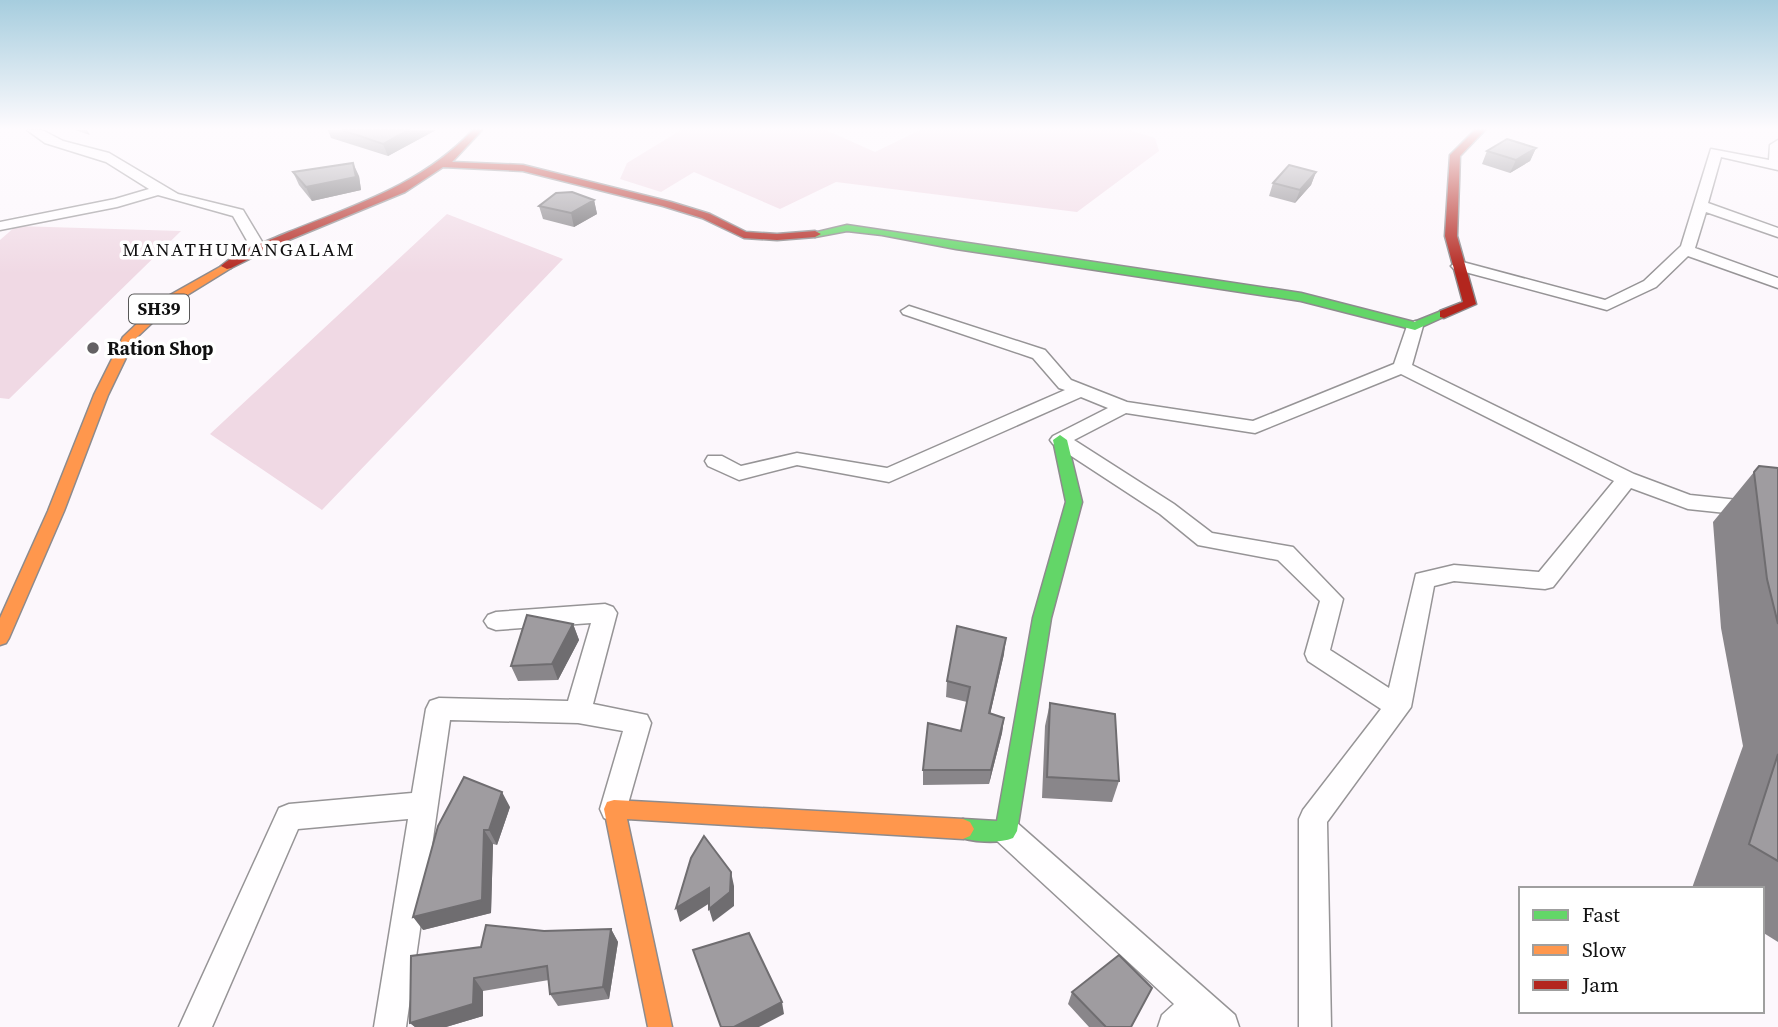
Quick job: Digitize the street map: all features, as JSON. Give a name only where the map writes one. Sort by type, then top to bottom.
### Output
[{"type":"street","points":[[141,178],[160,190],[238,213],[260,250]]},
{"type":"street","name":"SH39","points":[[0,638],[56,511],[101,395],[129,337],[167,302],[219,270],[401,190],[420,178]]},
{"type":"street","points":[[566,178],[706,216],[744,235],[777,237],[817,234],[847,228],[882,232],[956,246],[1301,297],[1415,326],[1470,304],[1451,236],[1454,178]]},
{"type":"street","points":[[1459,266],[1607,305],[1650,284],[1686,250],[1708,178]]},
{"type":"street","points":[[0,226],[117,203],[160,190]]},
{"type":"street","points":[[1700,205],[1778,233]]},
{"type":"street","points":[[1686,250],[1778,283]]},
{"type":"street","points":[[909,311],[1039,354],[1065,384],[1123,407],[1255,427],[1402,367],[1627,479],[1688,502],[1748,508],[1778,520]]},
{"type":"street","points":[[1402,367],[1415,326]]},
{"type":"street","points":[[715,461],[739,473],[797,459],[889,475],[1081,390]]},
{"type":"street","points":[[1060,440],[1123,407]]},
{"type":"street","points":[[1060,440],[1167,509],[1206,540],[1285,553],[1332,599],[1317,654],[1398,707]]},
{"type":"street","points":[[1006,831],[1042,618],[1074,502],[1060,440]]},
{"type":"street","points":[[1315,1027],[1314,819],[1398,707],[1424,580],[1454,573],[1545,581],[1627,479]]},
{"type":"street","points":[[496,621],[605,613],[578,712]]},
{"type":"street","points":[[390,1027],[439,709],[578,712],[638,723],[614,809],[660,1027]]},
{"type":"street","points":[[195,1027],[289,817],[424,805]]},
{"type":"street","points":[[614,809],[1006,831],[1223,1027]]},
{"type":"street","points":[[1174,1027],[1197,1004]]},
{"type":"shaded area","points":[[620,178],[684,178],[661,192]]},
{"type":"shaded area","points":[[708,178],[1123,178],[1077,212],[836,182],[780,209]]},
{"type":"shaded area","points":[[447,214],[563,259],[322,510],[210,434]]},
{"type":"shaded area","points":[[16,226],[181,231],[9,399],[0,398],[0,240]]},
{"type":"building","points":[[298,178],[351,178],[306,187]]},
{"type":"building","points":[[1278,178],[1311,178],[1300,190],[1273,183]]},
{"type":"building","points":[[572,192],[594,200],[571,213],[539,206],[556,193]]},
{"type":"building","points":[[1759,466],[1778,468],[1778,624],[1767,579],[1754,472]]},
{"type":"building","points":[[527,615],[573,624],[552,664],[511,666]]},
{"type":"building","points":[[957,626],[1006,638],[989,713],[1004,718],[991,770],[923,770],[928,723],[961,731],[970,687],[947,681]]},
{"type":"building","points":[[1050,703],[1115,714],[1119,781],[1047,777]]},
{"type":"building","points":[[1778,754],[1778,861],[1749,844]]},
{"type":"building","points":[[464,777],[502,792],[489,830],[484,830],[482,900],[413,917],[438,826]]},
{"type":"building","points":[[704,836],[731,872],[730,892],[709,909],[709,888],[676,908],[691,858]]},
{"type":"building","points":[[486,925],[544,931],[611,929],[603,987],[550,994],[547,966],[474,978],[473,1004],[410,1023],[411,956],[481,947]]},
{"type":"building","points":[[749,933],[782,1002],[734,1027],[721,1027],[693,950]]},
{"type":"building","points":[[1119,955],[1152,988],[1131,1027],[1106,1027],[1072,992]]},
{"type":"traffic: fast","points":[[815,234],[847,228],[882,232],[956,246],[1301,297],[1415,326],[1444,314]]},
{"type":"traffic: fast","points":[[963,829],[1006,831],[1042,618],[1074,502],[1060,440]]},
{"type":"traffic: slow","points":[[0,638],[56,511],[101,395],[129,337],[167,302],[227,266]]},
{"type":"traffic: slow","points":[[660,1027],[614,809],[963,829]]},
{"type":"traffic: jam","points":[[227,266],[275,242],[401,190],[420,178]]},
{"type":"traffic: jam","points":[[563,178],[706,216],[744,235],[777,237],[815,234]]},
{"type":"traffic: jam","points":[[1444,314],[1470,304],[1451,236],[1454,178]]},
{"type":"place","name":"Ration Shop","points":[[93,348]]},
{"type":"district","name":"MANATHUMANGALAM","points":[[239,249]]}]
